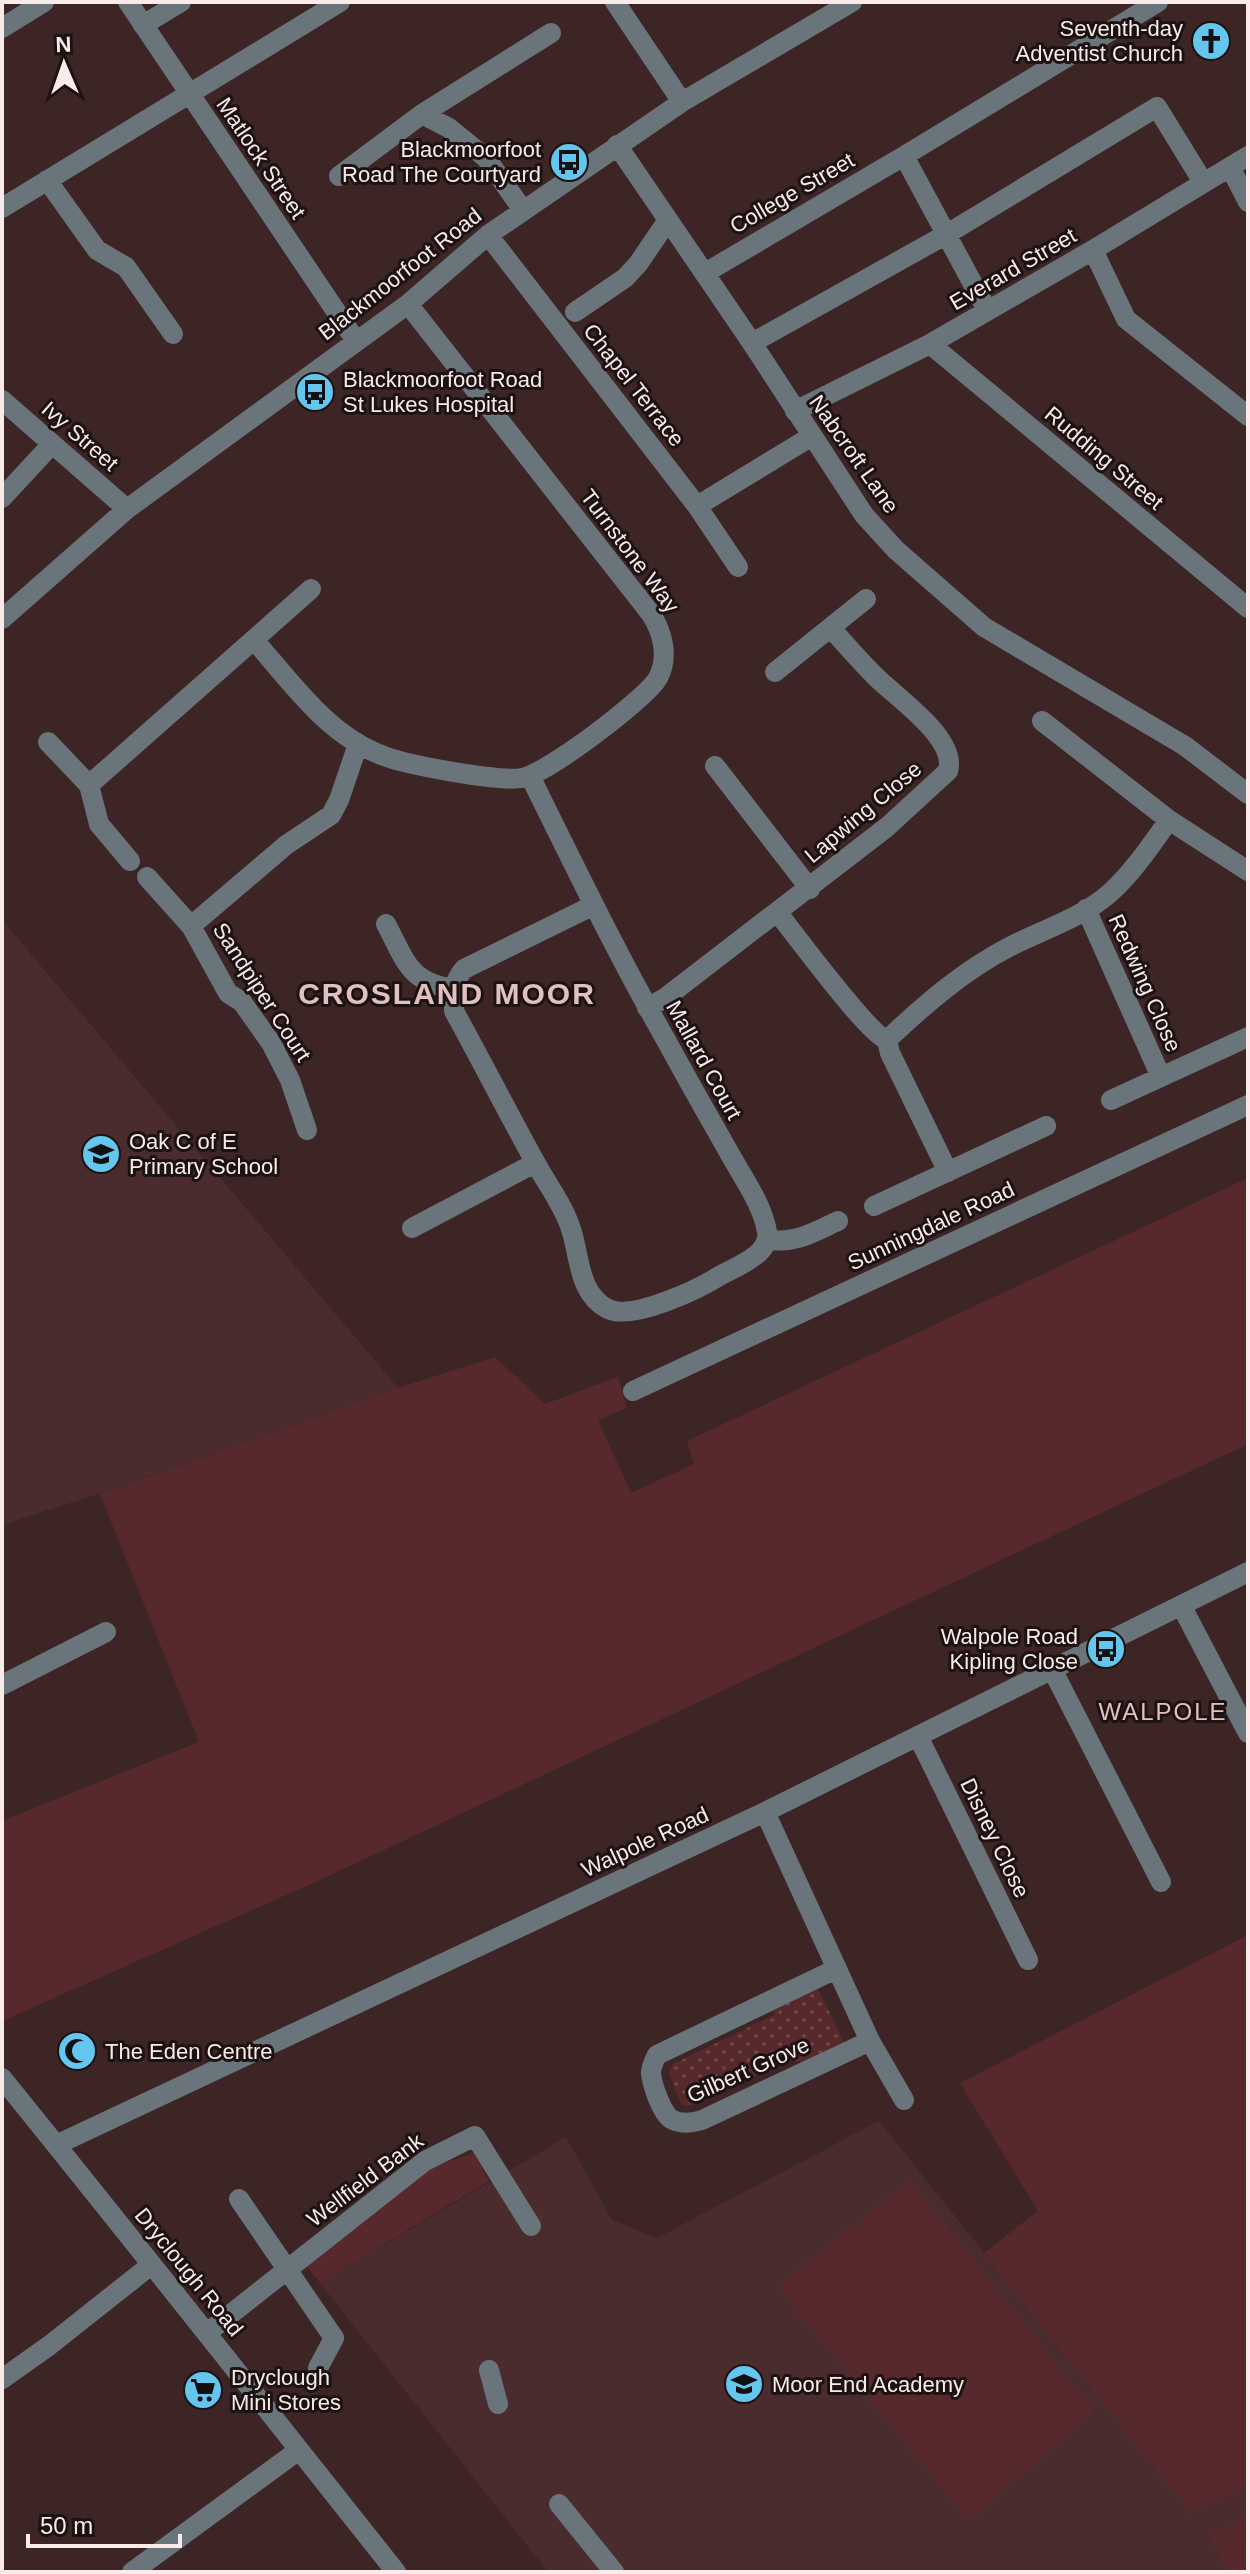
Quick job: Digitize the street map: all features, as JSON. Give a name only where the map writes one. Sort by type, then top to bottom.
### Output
[{"type":"street","points":[[2,28],[44,2]]},
{"type":"street","name":"Matlock Street","points":[[128,2],[356,341]]},
{"type":"street","points":[[143,25],[181,2]]},
{"type":"street","points":[[2,208],[340,2]]},
{"type":"street","points":[[615,2],[682,102]]},
{"type":"street","name":"Blackmoorfoot Road","points":[[2,619],[127,509],[408,304],[488,235],[682,102],[852,2]]},
{"type":"street","name":"College Street","points":[[705,273],[1158,2]]},
{"type":"street","points":[[339,176],[422,114],[551,33]]},
{"type":"street","points":[[752,343],[947,234],[1157,107],[1203,182]]},
{"type":"street","points":[[422,114],[449,128],[486,158],[523,210]]},
{"type":"street","name":"Nabcroft Lane","points":[[617,145],[864,515],[896,550],[984,627],[1185,746],[1248,794]]},
{"type":"street","points":[[904,156],[987,310]]},
{"type":"street","points":[[1239,161],[1248,202]]},
{"type":"street","name":"Everard Street","points":[[795,411],[930,344],[1239,161]]},
{"type":"street","points":[[47,180],[97,250],[126,267],[173,334]]},
{"type":"street","points":[[575,312],[625,278],[668,220]]},
{"type":"street","name":"Chapel Terrace","points":[[488,235],[697,506],[738,567]]},
{"type":"street","points":[[1093,250],[1126,319],[1248,416]]},
{"type":"street","name":"Turnstone Way","points":[[408,304],[651,614],[662,634],[662,667],[648,691],[611,722],[530,776]]},
{"type":"street","name":"Rudding Street","points":[[930,344],[1248,608]]},
{"type":"street","name":"Ivy Street","points":[[2,400],[127,509]]},
{"type":"street","points":[[697,506],[812,436]]},
{"type":"street","points":[[2,498],[52,444]]},
{"type":"street","points":[[89,785],[311,589]]},
{"type":"street","points":[[775,672],[866,599]]},
{"type":"street","name":"Lapwing Close","points":[[647,1008],[665,998],[810,889],[887,827],[948,771],[951,761],[924,720],[875,676],[831,628]]},
{"type":"street","points":[[254,640],[325,719],[358,744],[403,762],[511,779],[530,776]]},
{"type":"street","points":[[1042,721],[1169,820],[1248,871]]},
{"type":"street","points":[[48,742],[89,785],[99,824],[130,861]]},
{"type":"street","name":"Sandpiper Court","points":[[191,926],[286,845],[331,815],[358,744]]},
{"type":"street","name":"Lapwing Close","points":[[715,766],[810,889]]},
{"type":"street","name":"Mallard Court","points":[[530,776],[647,1008],[754,1197],[767,1239]]},
{"type":"street","name":"Redwing Close","points":[[887,1040],[962,975],[1110,894],[1137,865],[1169,820]]},
{"type":"street","name":"Sandpiper Court","points":[[147,877],[191,926],[228,993],[242,1002],[271,1043],[290,1080],[307,1130]]},
{"type":"street","points":[[594,905],[464,969],[454,989],[454,1011],[557,1198],[571,1230],[577,1264],[587,1286],[600,1303],[610,1310],[628,1312],[667,1300],[711,1281],[755,1255],[767,1239],[781,1242],[800,1239],[838,1221]]},
{"type":"street","name":"Redwing Close","points":[[1086,909],[1161,1077]]},
{"type":"street","points":[[777,912],[878,1037],[887,1040],[890,1053],[948,1172]]},
{"type":"street","points":[[386,924],[411,972],[433,986],[454,989]]},
{"type":"street","name":"Redwing Close","points":[[1111,1100],[1248,1037]]},
{"type":"street","name":"Sunningdale Road","points":[[633,1391],[1248,1105]]},
{"type":"street","points":[[874,1206],[1046,1126]]},
{"type":"street","points":[[412,1228],[535,1163]]},
{"type":"street","name":"Walpole Road","points":[[56,2145],[765,1812],[1248,1572]]},
{"type":"street","points":[[1181,1605],[1248,1733]]},
{"type":"street","points":[[2,1685],[106,1632]]},
{"type":"street","points":[[1052,1669],[1161,1882]]},
{"type":"street","name":"Disney Close","points":[[918,1736],[1028,1960]]},
{"type":"street","points":[[765,1812],[870,2041],[904,2100]]},
{"type":"street","name":"Gilbert Grove","points":[[836,1969],[657,2055],[651,2076],[664,2110],[671,2119],[689,2124],[702,2120],[870,2041]]},
{"type":"street","name":"Dryclough Road","points":[[2,2078],[208,2332],[396,2572]]},
{"type":"street","name":"Wellfield Bank","points":[[208,2332],[425,2161],[475,2136],[531,2226]]},
{"type":"street","points":[[239,2199],[334,2338],[318,2368]]},
{"type":"street","points":[[2,2379],[151,2265]]},
{"type":"street","points":[[489,2370],[498,2404]]},
{"type":"street","points":[[132,2572],[299,2450]]},
{"type":"street","points":[[559,2504],[614,2572]]},
{"type":"shaded area","name":"Oak C of E Primary School","points":[[2,920],[398,1388],[2,1525]]},
{"type":"shaded area","points":[[1248,1178],[1248,1444],[322,1879],[2,2021],[2,1821],[199,1742],[100,1494],[398,1388],[495,1357],[545,1404],[618,1377],[627,1408],[598,1420],[631,1493],[694,1464],[687,1441]]},
{"type":"shaded area","points":[[1248,1935],[1248,2485],[1191,2513],[984,2253],[1038,2211],[960,2083]]},
{"type":"shaded area","points":[[816,1985],[844,2042],[804,2063],[791,2059],[689,2106],[681,2104],[669,2073],[673,2064],[774,2015],[776,2003]]},
{"type":"shaded area","name":"Moor End Academy","points":[[879,2121],[1191,2512],[1248,2485],[1248,2572],[548,2572],[320,2283],[566,2137],[612,2220],[657,2238]]},
{"type":"shaded area","points":[[474,2153],[489,2181],[320,2283],[306,2265],[433,2167]]},
{"type":"shaded area","points":[[910,2181],[1094,2411],[969,2520],[778,2286]]},
{"type":"shaded area","points":[[1248,2517],[1248,2572],[1228,2572],[1210,2535]]},
{"type":"place","name":"Seventh-day Adventist Church","points":[[1211,41]]},
{"type":"place","name":"Blackmoorfoot Road The Courtyard","points":[[569,162]]},
{"type":"place","name":"Blackmoorfoot Road St Lukes Hospital","points":[[315,392]]},
{"type":"place","name":"Oak C of E Primary School","points":[[101,1154]]},
{"type":"place","name":"Walpole Road Kipling Close","points":[[1106,1649]]},
{"type":"place","name":"The Eden Centre","points":[[77,2051]]},
{"type":"place","name":"Moor End Academy","points":[[744,2384]]},
{"type":"place","name":"Dryclough Mini Stores","points":[[203,2390]]},
{"type":"district","name":"CROSLAND MOOR","points":[[447,993]]},
{"type":"district","name":"WALPOLE","points":[[1163,1711]]}]
